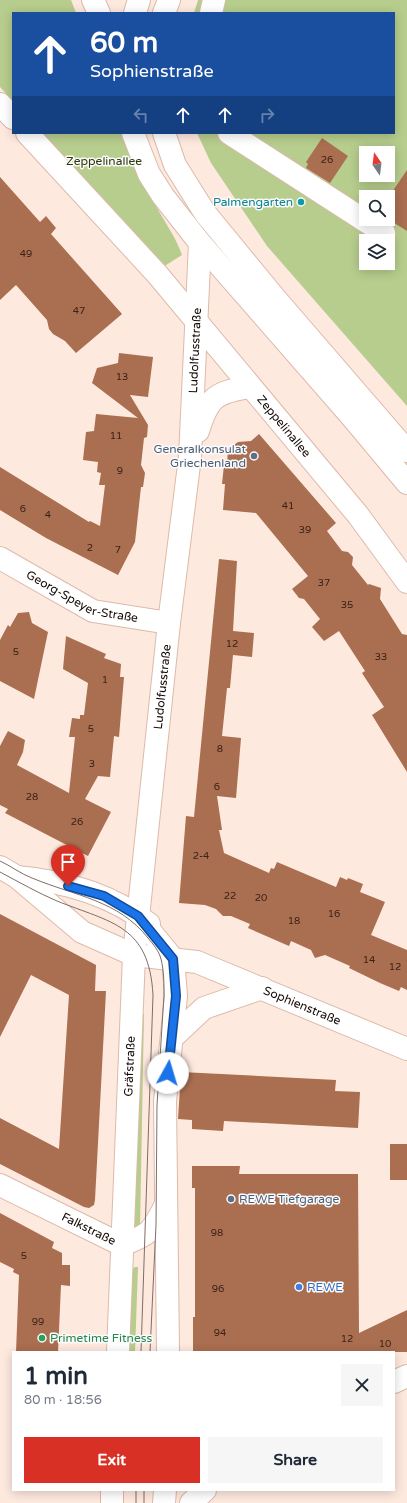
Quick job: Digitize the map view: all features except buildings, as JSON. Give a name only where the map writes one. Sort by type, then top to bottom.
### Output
[{"type":"street","points":[[93,0],[99,12]]},
{"type":"street","points":[[135,12],[139,0]]},
{"type":"street","points":[[164,12],[169,0]]},
{"type":"street","points":[[211,12],[214,0]]},
{"type":"street","points":[[0,104],[12,117]]},
{"type":"street","name":"Zeppelinallee","points":[[28,134],[133,247],[196,321],[358,515],[407,582]]},
{"type":"street","points":[[133,134],[149,174],[163,196],[200,243],[352,417],[407,483]]},
{"type":"street","points":[[164,134],[175,165],[205,213],[274,297],[407,452]]},
{"type":"street","points":[[230,134],[384,233]]},
{"type":"street","name":"Ludolfusstraße","points":[[138,916],[169,624],[190,457],[200,243]]},
{"type":"street","name":"Ludolfusstraße","points":[[190,457],[204,412],[210,402],[222,394],[250,387]]},
{"type":"street","name":"Georg-Speyer-Straße","points":[[0,558],[93,611],[169,624]]},
{"type":"street","name":"Sophienstraße","points":[[9,872],[43,879],[104,896],[138,916],[197,962]]},
{"type":"street","name":"Sophienstraße","points":[[9,872],[82,932],[134,955],[197,962],[407,1049]]},
{"type":"street","points":[[138,916],[173,959],[176,996],[165,1101],[165,1206],[168,1351]]},
{"type":"street","name":"Gräfstraße","points":[[118,1351],[134,955],[138,916]]},
{"type":"street","points":[[172,1038],[204,1008],[262,988]]},
{"type":"street","name":"Falkstraße","points":[[0,1185],[50,1211],[122,1245],[145,1237],[156,1224],[165,1206]]},
{"type":"street","points":[[395,1382],[407,1376]]},
{"type":"street","points":[[112,1491],[112,1503]]},
{"type":"street","points":[[164,1503],[165,1491]]},
{"type":"street","points":[[191,1503],[204,1491]]},
{"type":"green space","points":[[0,0],[71,0],[76,12],[12,12],[12,100],[0,87]]},
{"type":"green space","name":"Palmengarten","points":[[198,0],[407,0],[407,406],[267,246],[211,163],[197,134],[395,134],[395,12],[194,12]]},
{"type":"green space","name":"Zeppelinallee","points":[[43,134],[123,134],[142,179],[180,248],[182,255],[163,267]]},
{"type":"green space","points":[[144,1014],[140,1229],[133,1231],[139,1016]]},
{"type":"green space","points":[[138,1267],[135,1351],[128,1351],[131,1270]]},
{"type":"tram line","points":[[0,861],[28,876],[95,900],[123,915],[136,925],[148,938],[154,945],[161,959],[164,995],[157,1105],[156,1225],[150,1351]]},
{"type":"tram line","points":[[0,872],[50,898],[95,915],[124,930],[135,940],[144,954],[150,972],[153,995],[141,1351]]},
{"type":"tram line","points":[[136,1491],[136,1503]]},
{"type":"tram line","points":[[144,1491],[144,1503]]},
{"type":"place","name":"Palmengarten","points":[[301,202]]},
{"type":"place","name":"Generalkonsulat Griechenland","points":[[254,456]]},
{"type":"place","name":"REWE Tiefgarage","points":[[231,1199]]},
{"type":"place","name":"REWE","points":[[299,1287]]},
{"type":"place","name":"Primetime Fitness","points":[[42,1338]]},
{"type":"route","points":[[68,886],[104,896],[138,916],[173,959],[176,996],[168,1073]]}]
